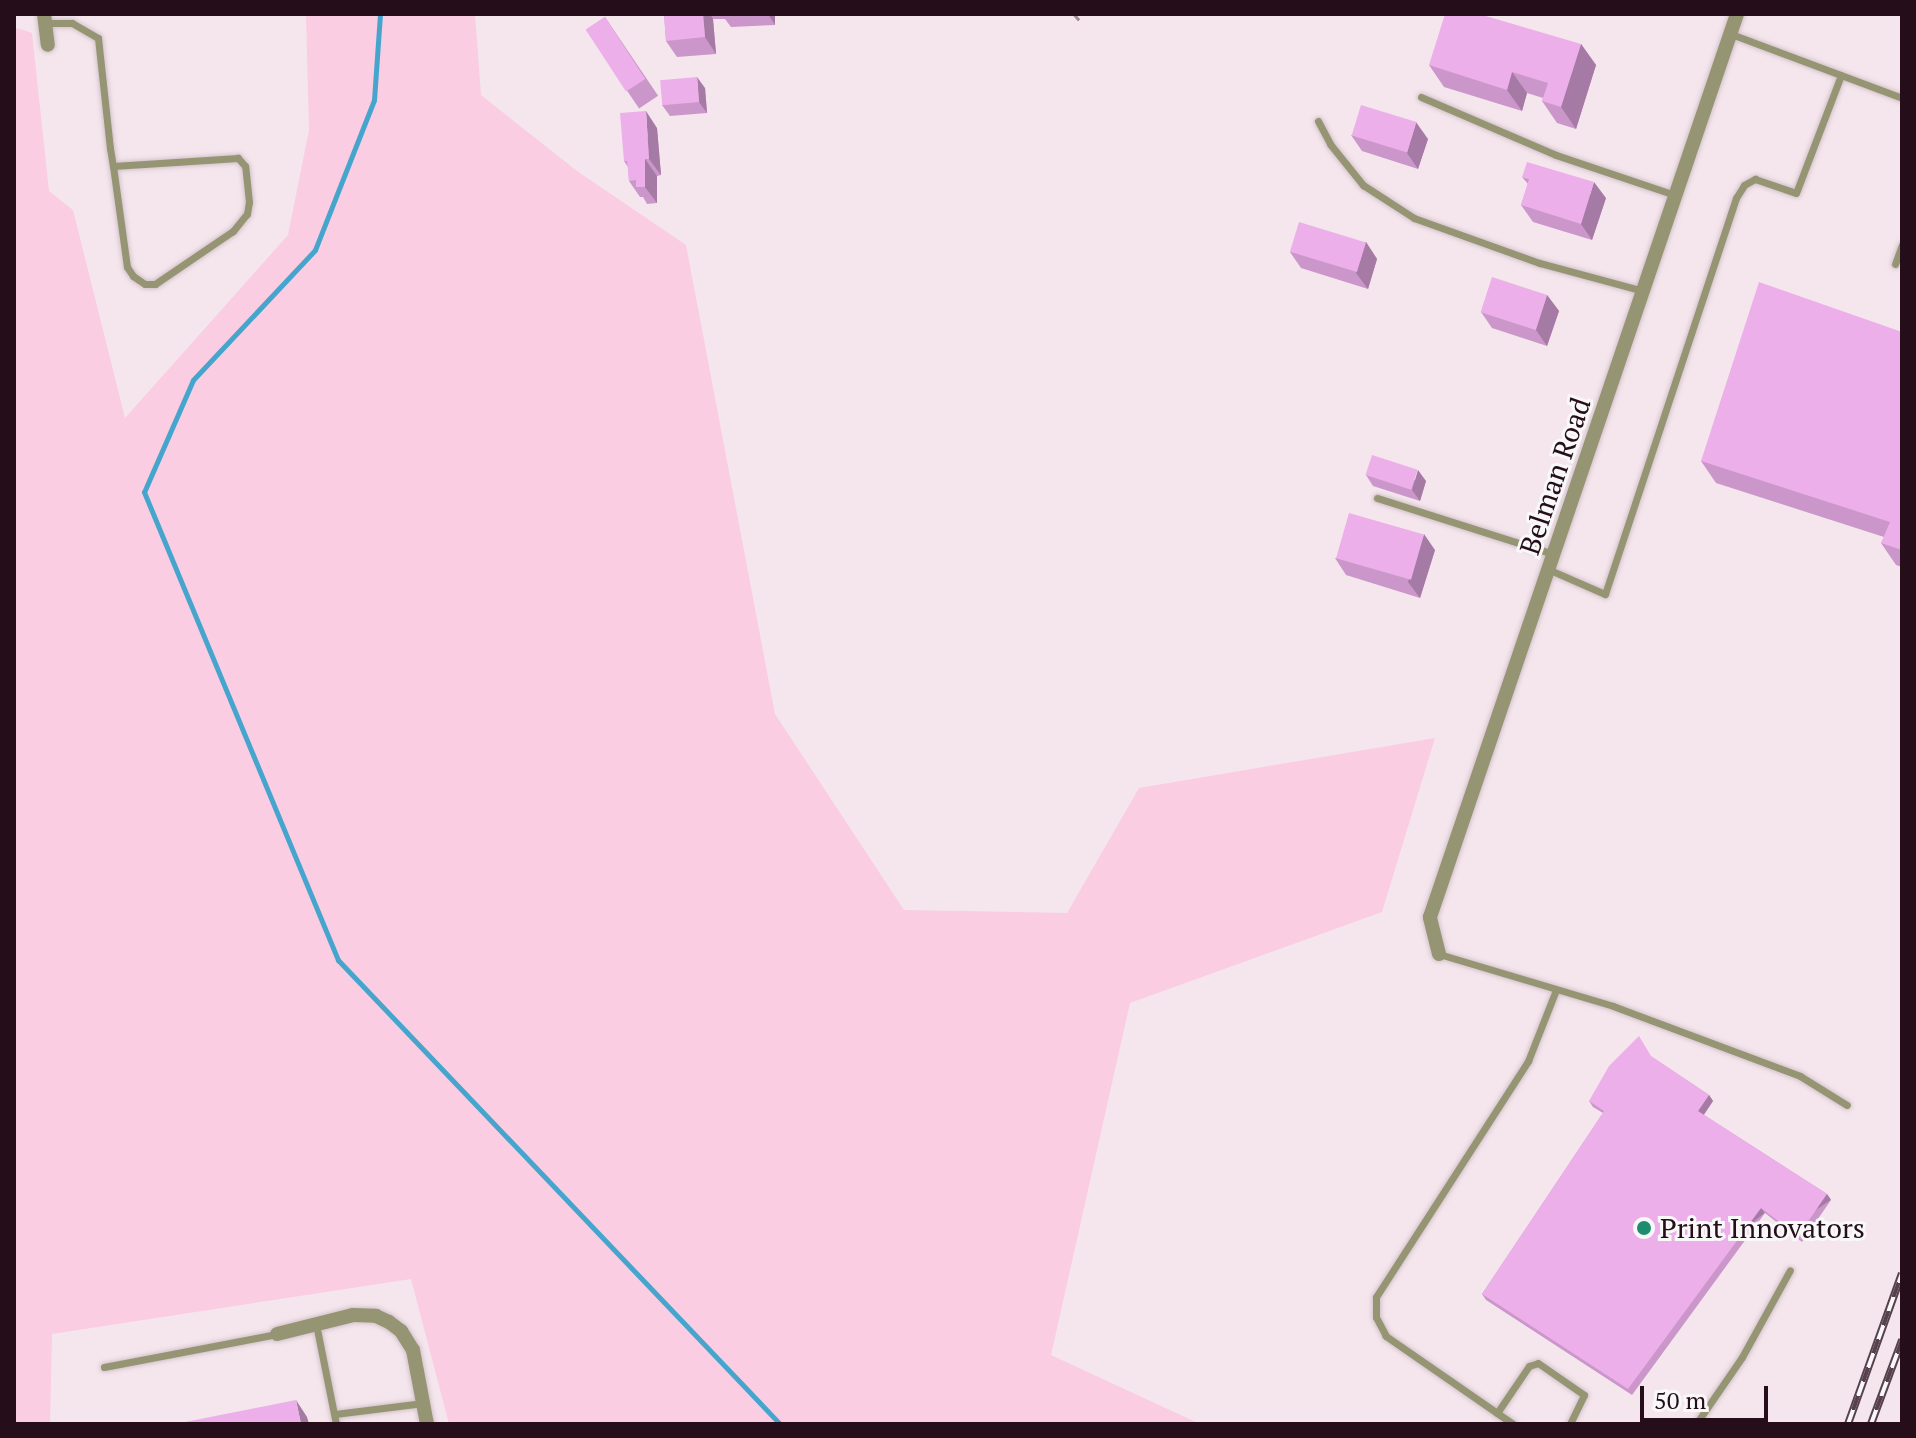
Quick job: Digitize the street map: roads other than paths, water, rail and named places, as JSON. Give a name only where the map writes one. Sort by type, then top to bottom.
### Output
[{"type":"street","name":"Belman Road","points":[[1439,954],[1430,917],[1556,555],[1737,14]]},
{"type":"street","points":[[45,18],[48,45]]},
{"type":"street","points":[[277,1334],[362,1315],[389,1322],[401,1331],[413,1350],[427,1424]]},
{"type":"lane","points":[[45,18],[72,23],[98,38],[113,166],[127,267],[145,284],[155,284],[233,231],[247,214],[249,202],[245,166],[238,158],[113,166]]},
{"type":"lane","points":[[1731,34],[1902,98]]},
{"type":"lane","points":[[1550,570],[1605,594],[1736,198],[1744,185],[1755,179],[1796,193],[1841,75]]},
{"type":"lane","points":[[1421,97],[1556,155],[1677,195]]},
{"type":"lane","points":[[1318,121],[1345,166],[1363,185],[1414,218],[1540,263],[1645,291]]},
{"type":"lane","points":[[1895,264],[1902,245]]},
{"type":"lane","points":[[1377,498],[1556,555]]},
{"type":"lane","points":[[1439,954],[1613,1006],[1800,1076],[1847,1105]]},
{"type":"lane","points":[[1513,1424],[1386,1336],[1376,1317],[1376,1297],[1528,1061],[1556,990]]},
{"type":"lane","points":[[1696,1424],[1742,1357],[1790,1270]]},
{"type":"lane","points":[[316,1324],[336,1424]]},
{"type":"lane","points":[[104,1367],[277,1334]]},
{"type":"lane","points":[[1497,1413],[1529,1366],[1538,1363],[1584,1395],[1570,1424]]},
{"type":"lane","points":[[335,1414],[423,1403]]},
{"type":"waterway","points":[[380,14],[374,100],[315,250],[193,380],[144,492],[338,960],[780,1424]]},
{"type":"railway","points":[[1848,1424],[1902,1273]]},
{"type":"railway","points":[[1871,1424],[1902,1340]]},
{"type":"place","name":"Print Innovators","points":[[1644,1228]]}]
